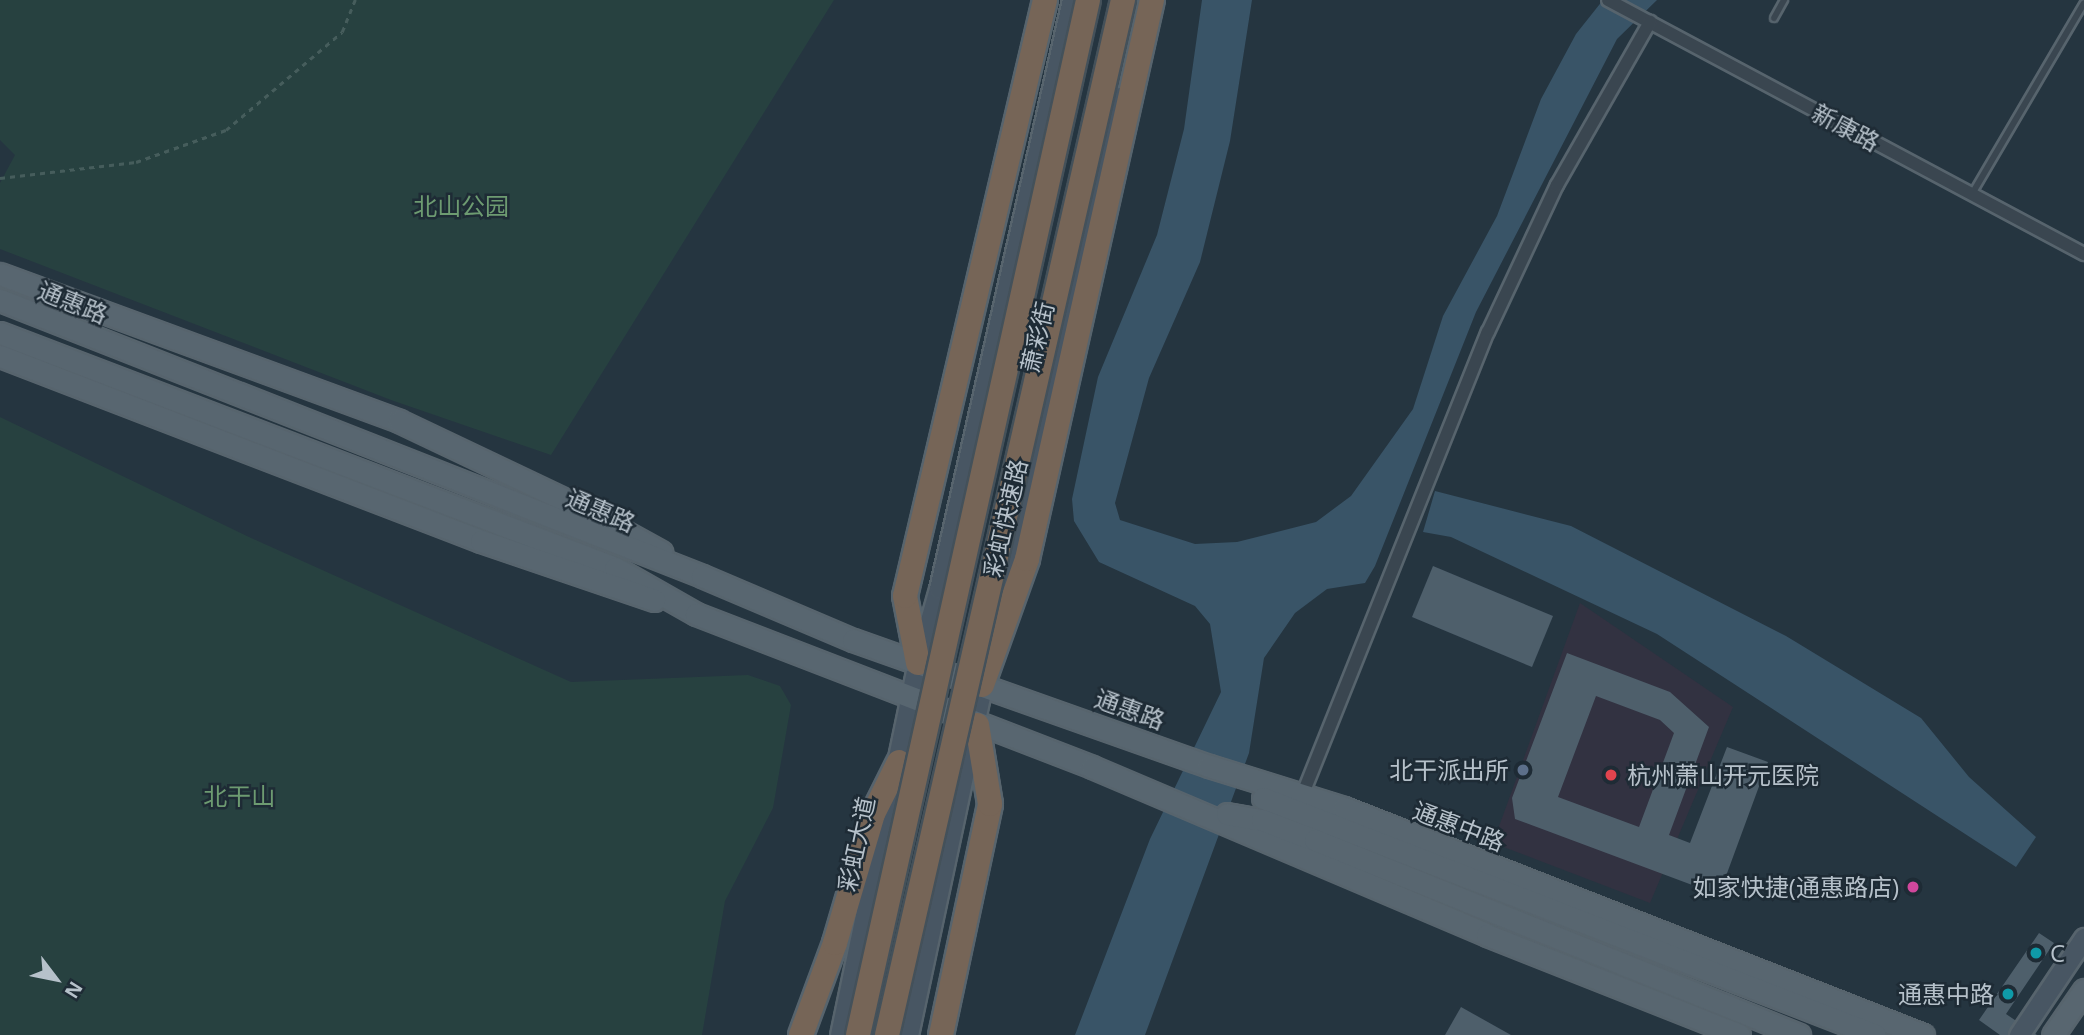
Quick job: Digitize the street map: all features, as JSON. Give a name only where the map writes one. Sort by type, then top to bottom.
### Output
[{"type":"highway","points":[[918,663],[905,596],[1045,0]]},
{"type":"highway","name":"彩虹快速路","points":[[858,1035],[1088,0]]},
{"type":"highway","name":"彩虹快速路","points":[[887,1035],[1123,0]]},
{"type":"highway","points":[[982,685],[1027,559],[1152,0]]},
{"type":"highway","points":[[941,1035],[990,804],[977,725]]},
{"type":"highway","points":[[801,1035],[835,943],[873,814],[900,762]]},
{"type":"highway","points":[[846,1035],[874,966]]},
{"type":"main road","name":"萧彩街","points":[[918,663],[942,575],[1072,0]]},
{"type":"main road","name":"萧彩街","points":[[982,685],[1140,0]]},
{"type":"main road","points":[[0,274],[399,421],[572,503],[702,576]]},
{"type":"main road","name":"通惠路","points":[[0,300],[702,576],[769,607],[1185,758]]},
{"type":"main road","name":"通惠路","points":[[0,332],[615,568],[696,614],[758,635],[913,700],[1194,809]]},
{"type":"main road","points":[[0,356],[481,541],[696,614]]},
{"type":"main road","name":"彩虹大道","points":[[840,1035],[913,700],[918,663]]},
{"type":"main road","points":[[908,1035],[977,725],[982,685]]},
{"type":"main road","name":"通惠中路","points":[[1185,758],[1344,808],[1923,1035]]},
{"type":"main road","name":"通惠中路","points":[[1209,766],[1263,797],[1875,1035]]},
{"type":"main road","points":[[1194,809],[1487,935],[1739,1035]]},
{"type":"main road","points":[[1194,809],[1262,820],[1798,1035]]},
{"type":"main road","points":[[2019,1035],[2084,938]]},
{"type":"main road","points":[[2053,1035],[2084,989]]},
{"type":"street","name":"新康路","points":[[1608,0],[2084,254]]},
{"type":"street","points":[[1301,796],[1488,332],[1557,185],[1650,22]]},
{"type":"lane","points":[[1774,18],[1784,0]]},
{"type":"lane","points":[[1972,194],[2084,3]]},
{"type":"path","points":[[0,178],[136,162],[226,130],[342,32],[355,0]]},
{"type":"shaded area","points":[[1202,0],[1252,0],[1230,141],[1200,262],[1149,378],[1115,503],[1120,520],[1195,544],[1237,542],[1316,522],[1351,496],[1413,409],[1443,316],[1497,216],[1541,99],[1576,34],[1603,0],[1657,0],[1617,39],[1476,312],[1375,566],[1365,583],[1327,589],[1295,613],[1264,658],[1249,753],[1145,1035],[1075,1035],[1150,839],[1221,692],[1210,624],[1195,606],[1099,562],[1074,521],[1072,499],[1098,377],[1157,235],[1184,129]]},
{"type":"shaded area","points":[[1435,491],[1571,526],[1786,636],[1921,718],[1969,777],[2036,837],[2016,867],[1657,634],[1451,537],[1423,532]]},
{"type":"shaded area","name":"杭州萧山开元医院","points":[[1580,603],[1733,707],[1650,903],[1493,843]]},
{"type":"green space","name":"北山公园","points":[[0,0],[834,0],[551,455],[391,400],[0,249],[0,183],[15,155],[0,140]]},
{"type":"green space","name":"北干山","points":[[0,417],[249,537],[571,682],[748,675],[780,686],[791,705],[773,808],[725,901],[702,1035],[0,1035]]},
{"type":"building","points":[[1433,566],[1553,616],[1532,667],[1412,617]]},
{"type":"building","points":[[1567,653],[1670,692],[1709,727],[1669,835],[1690,843],[1727,747],[1768,762],[1719,895],[1515,819],[1512,798]],"holes":[[[1596,696],[1660,720],[1674,733],[1639,827],[1558,797]]]},
{"type":"building","name":"通惠中路","points":[[2039,933],[2054,943],[2006,1014],[2037,1035],[2000,1035],[1979,1020]]},
{"type":"building","points":[[1461,1007],[1511,1035],[1445,1035]]},
{"type":"place","name":"北干派出所","points":[[1523,770]]},
{"type":"place","name":"杭州萧山开元医院","points":[[1611,775]]},
{"type":"place","name":"如家快捷(通惠路店)","points":[[1913,887]]},
{"type":"place","name":"C","points":[[2036,953]]},
{"type":"place","name":"通惠中路","points":[[2008,994]]}]
